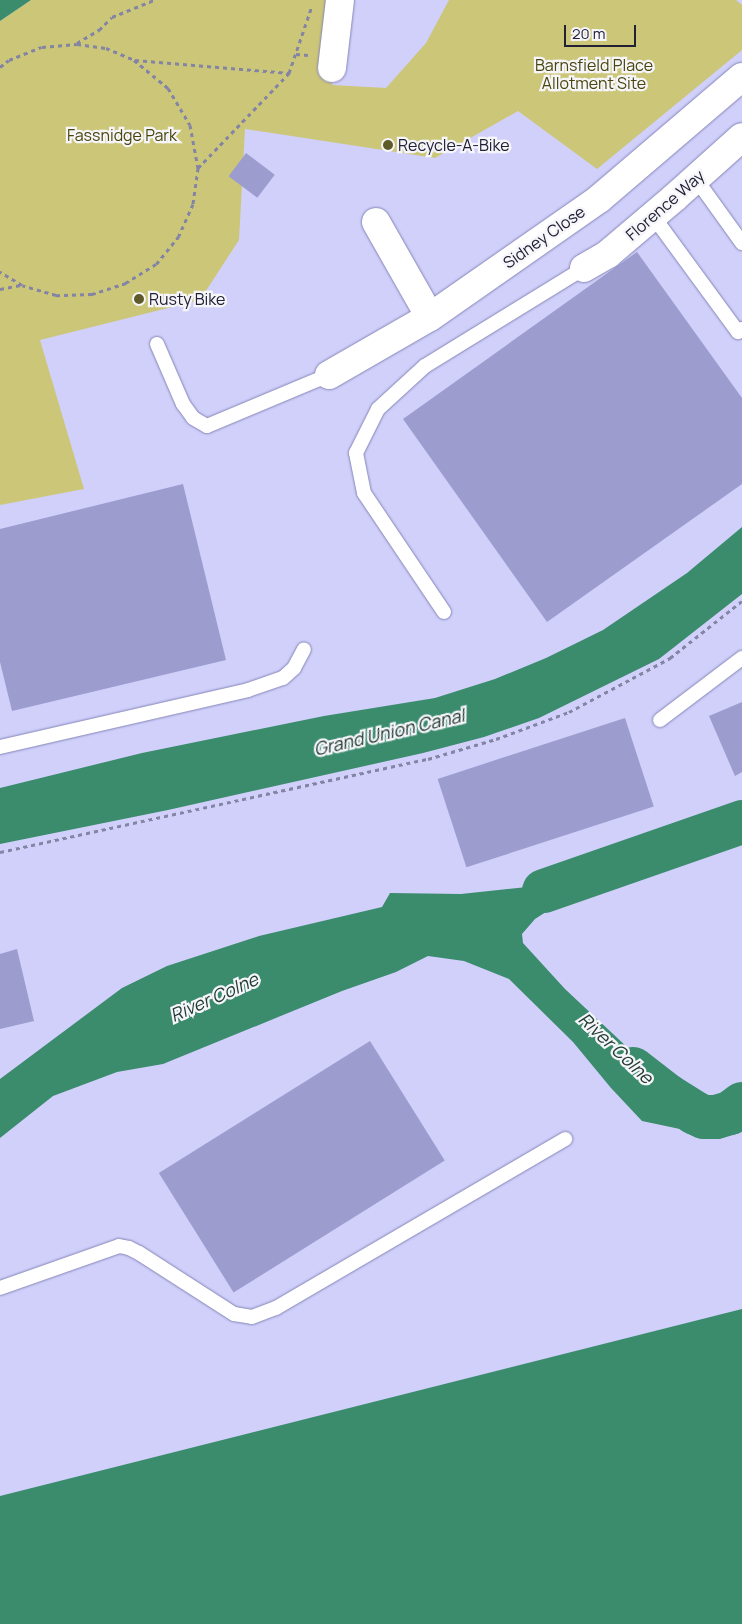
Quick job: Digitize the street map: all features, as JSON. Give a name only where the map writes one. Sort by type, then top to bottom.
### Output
[{"type":"street","points":[[332,68],[340,0]]},
{"type":"street","name":"Sidney Close","points":[[329,375],[430,317],[599,199],[742,77]]},
{"type":"street","name":"Florence Way","points":[[584,268],[608,254],[741,141]]},
{"type":"street","points":[[376,222],[430,317]]},
{"type":"lane","points":[[696,179],[742,243]]},
{"type":"lane","points":[[653,216],[740,331]]},
{"type":"lane","points":[[444,612],[364,493],[356,453],[378,409],[425,366],[584,268]]},
{"type":"lane","points":[[157,344],[183,404],[193,418],[207,426],[329,375]]},
{"type":"lane","points":[[0,747],[248,690],[283,678],[294,668],[304,649]]},
{"type":"lane","points":[[660,720],[742,658]]},
{"type":"lane","points":[[0,1288],[120,1246],[139,1253],[234,1314],[252,1317],[276,1308],[565,1138]]},
{"type":"path","points":[[77,44],[98,30],[112,17],[154,0]]},
{"type":"path","points":[[198,168],[290,73],[313,0]]},
{"type":"path","points":[[0,67],[9,60],[42,47],[77,44],[106,48],[134,60],[168,88],[190,125],[198,168],[193,204],[179,236],[156,264],[126,284],[92,294],[56,294],[22,285],[0,272]]},
{"type":"path","points":[[134,60],[290,73]]},
{"type":"path","points":[[0,289],[22,285]]},
{"type":"path","points":[[0,852],[428,759],[504,736],[569,712],[670,658],[742,601]]},
{"type":"green space","name":"Fassnidge Park","points":[[31,0],[344,0],[332,85],[386,88],[426,43],[449,0],[736,0],[742,5],[742,50],[597,169],[518,111],[435,158],[245,129],[239,240],[200,300],[40,340],[84,489],[0,505],[0,21]]},
{"type":"water","points":[[0,0],[31,0],[0,21]]},
{"type":"water","name":"Grand Union Canal","points":[[742,527],[742,594],[659,659],[539,718],[484,737],[423,753],[168,810],[0,844],[0,788],[142,753],[324,716],[435,698],[495,679],[546,658],[603,630],[687,573]]},
{"type":"water","points":[[599,862],[606,887],[563,901],[535,919],[522,934],[523,943],[565,989],[628,1048],[664,1078],[682,1081],[680,1129],[642,1121],[611,1088],[573,1042],[509,979],[464,961],[428,956],[396,972],[342,991],[163,1064],[117,1072],[53,1096],[0,1138],[0,1079],[122,988],[167,966],[259,936],[382,907],[390,893],[461,894],[527,887]]},
{"type":"water","points":[[742,1309],[742,1624],[0,1624],[0,1496]]},
{"type":"building","points":[[246,153],[275,175],[257,198],[229,176]]},
{"type":"building","points":[[637,252],[742,398],[742,484],[547,622],[403,419]]},
{"type":"building","points":[[183,484],[226,660],[12,711],[0,662],[0,529]]},
{"type":"building","points":[[742,702],[742,772],[735,776],[709,716]]},
{"type":"building","points":[[625,718],[654,806],[466,867],[438,779]]},
{"type":"building","points":[[17,949],[34,1021],[0,1029],[0,954]]},
{"type":"building","points":[[370,1041],[445,1161],[234,1293],[159,1173]]},
{"type":"waterway","name":"River Colne","points":[[544,891],[742,822]]},
{"type":"waterway","name":"River Colne","points":[[633,1069],[668,1096],[704,1117],[716,1117],[730,1113],[742,1104]]},
{"type":"place","name":"Recycle-A-Bike","points":[[388,145]]},
{"type":"place","name":"Rusty Bike","points":[[139,299]]},
{"type":"park label","name":"Barnsfield Place Allotment Site","points":[[594,74]]}]
